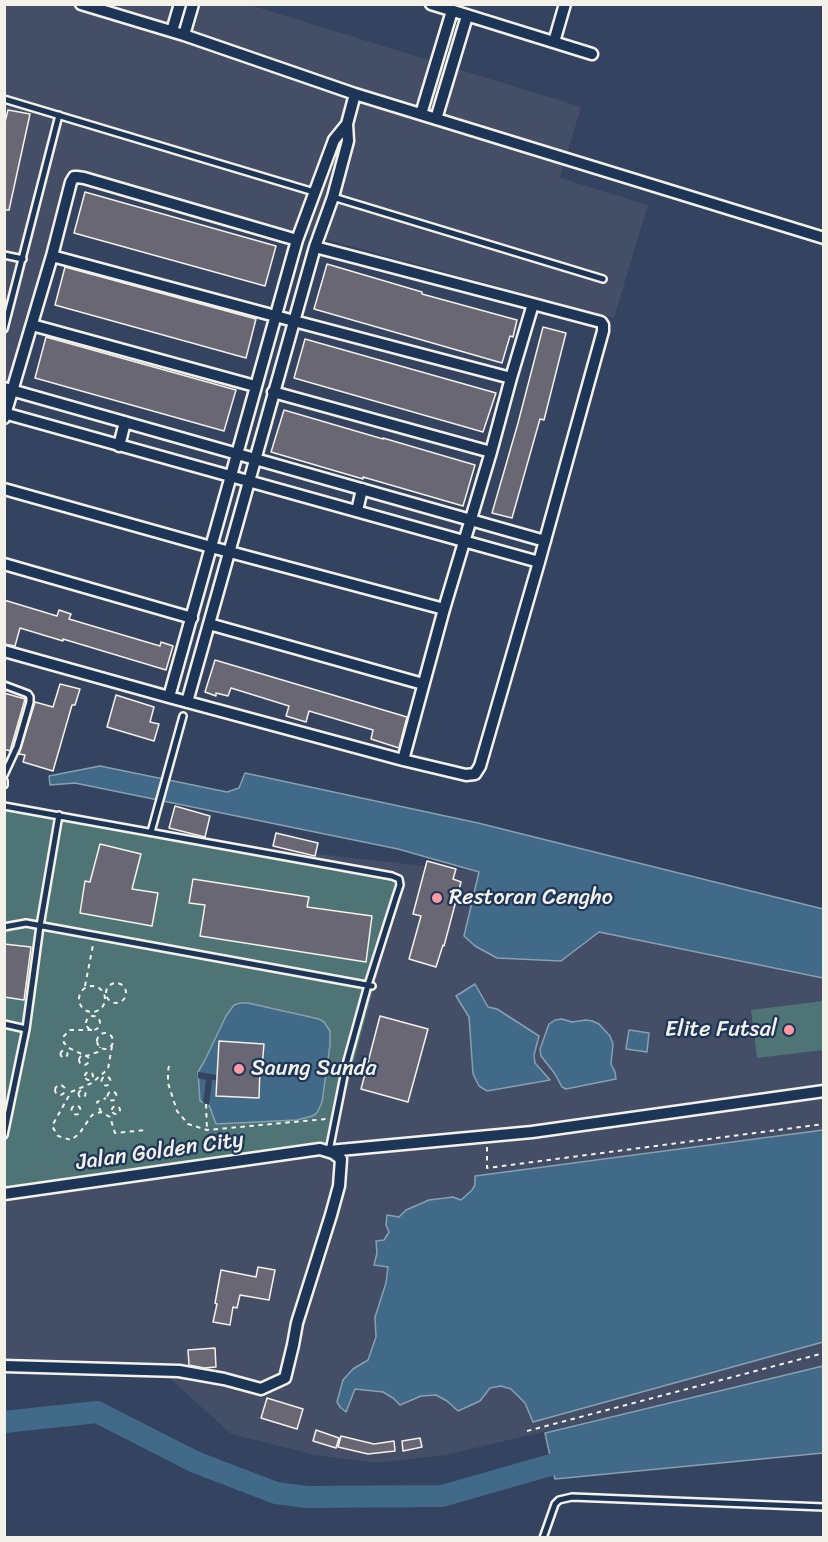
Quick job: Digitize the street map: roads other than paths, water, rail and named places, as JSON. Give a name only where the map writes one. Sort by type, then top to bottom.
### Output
[{"type":"street","points":[[81,4],[172,31],[355,94],[824,238]]},
{"type":"street","points":[[172,31],[180,4]]},
{"type":"street","points":[[184,35],[193,4]]},
{"type":"street","points":[[431,4],[592,54]]},
{"type":"street","points":[[554,42],[565,4]]},
{"type":"street","points":[[421,114],[452,11]]},
{"type":"street","points":[[436,119],[467,16]]},
{"type":"street","points":[[187,702],[315,247],[333,198],[348,141],[347,124],[355,94]]},
{"type":"street","points":[[168,697],[297,240],[334,140],[347,124]]},
{"type":"street","points":[[297,240],[74,177],[32,325],[9,389],[5,415],[540,562]]},
{"type":"street","points":[[315,192],[333,198]]},
{"type":"street","points":[[4,651],[403,760],[466,775],[475,774],[480,766],[540,562],[603,325],[601,322],[315,247]]},
{"type":"street","points":[[52,256],[511,378]]},
{"type":"street","points":[[403,760],[444,609],[533,304]]},
{"type":"street","points":[[32,325],[255,386]]},
{"type":"street","points":[[9,389],[545,541]]},
{"type":"street","points":[[273,392],[491,452]]},
{"type":"street","points":[[119,446],[125,422]]},
{"type":"street","points":[[4,489],[444,609]]},
{"type":"street","points":[[357,511],[362,489]]},
{"type":"street","points":[[4,564],[192,618]]},
{"type":"street","points":[[209,624],[423,684]]},
{"type":"street","name":"Jalan Golden City","points":[[4,1194],[324,1150],[532,1132],[824,1091]]},
{"type":"street","points":[[4,1366],[179,1371],[224,1379],[261,1389],[285,1378],[297,1323],[339,1186],[341,1160],[324,1150]]},
{"type":"lane","points":[[4,99],[315,192]]},
{"type":"lane","points":[[4,329],[59,115]]},
{"type":"lane","points":[[333,198],[603,279]]},
{"type":"lane","points":[[4,255],[23,260]]},
{"type":"lane","points":[[4,686],[27,694],[30,702],[17,747],[4,775]]},
{"type":"lane","points":[[151,832],[183,716]]},
{"type":"lane","points":[[4,806],[399,879],[400,885],[347,1061],[335,1118],[324,1150]]},
{"type":"lane","points":[[4,1135],[26,1029],[40,926],[59,815]]},
{"type":"lane","points":[[4,927],[26,923],[370,985]]},
{"type":"lane","points":[[4,1024],[26,1029]]},
{"type":"lane","points":[[543,1538],[555,1504],[559,1500],[572,1497],[824,1507]]},
{"type":"waterway","points":[[4,1422],[97,1412],[195,1462],[276,1493],[307,1497],[442,1496],[582,1456]]},
{"type":"place","name":"Restoran Cengho","points":[[437,898]]},
{"type":"place","name":"Elite Futsal","points":[[789,1030]]},
{"type":"place","name":"Saung Sunda","points":[[239,1069]]}]
